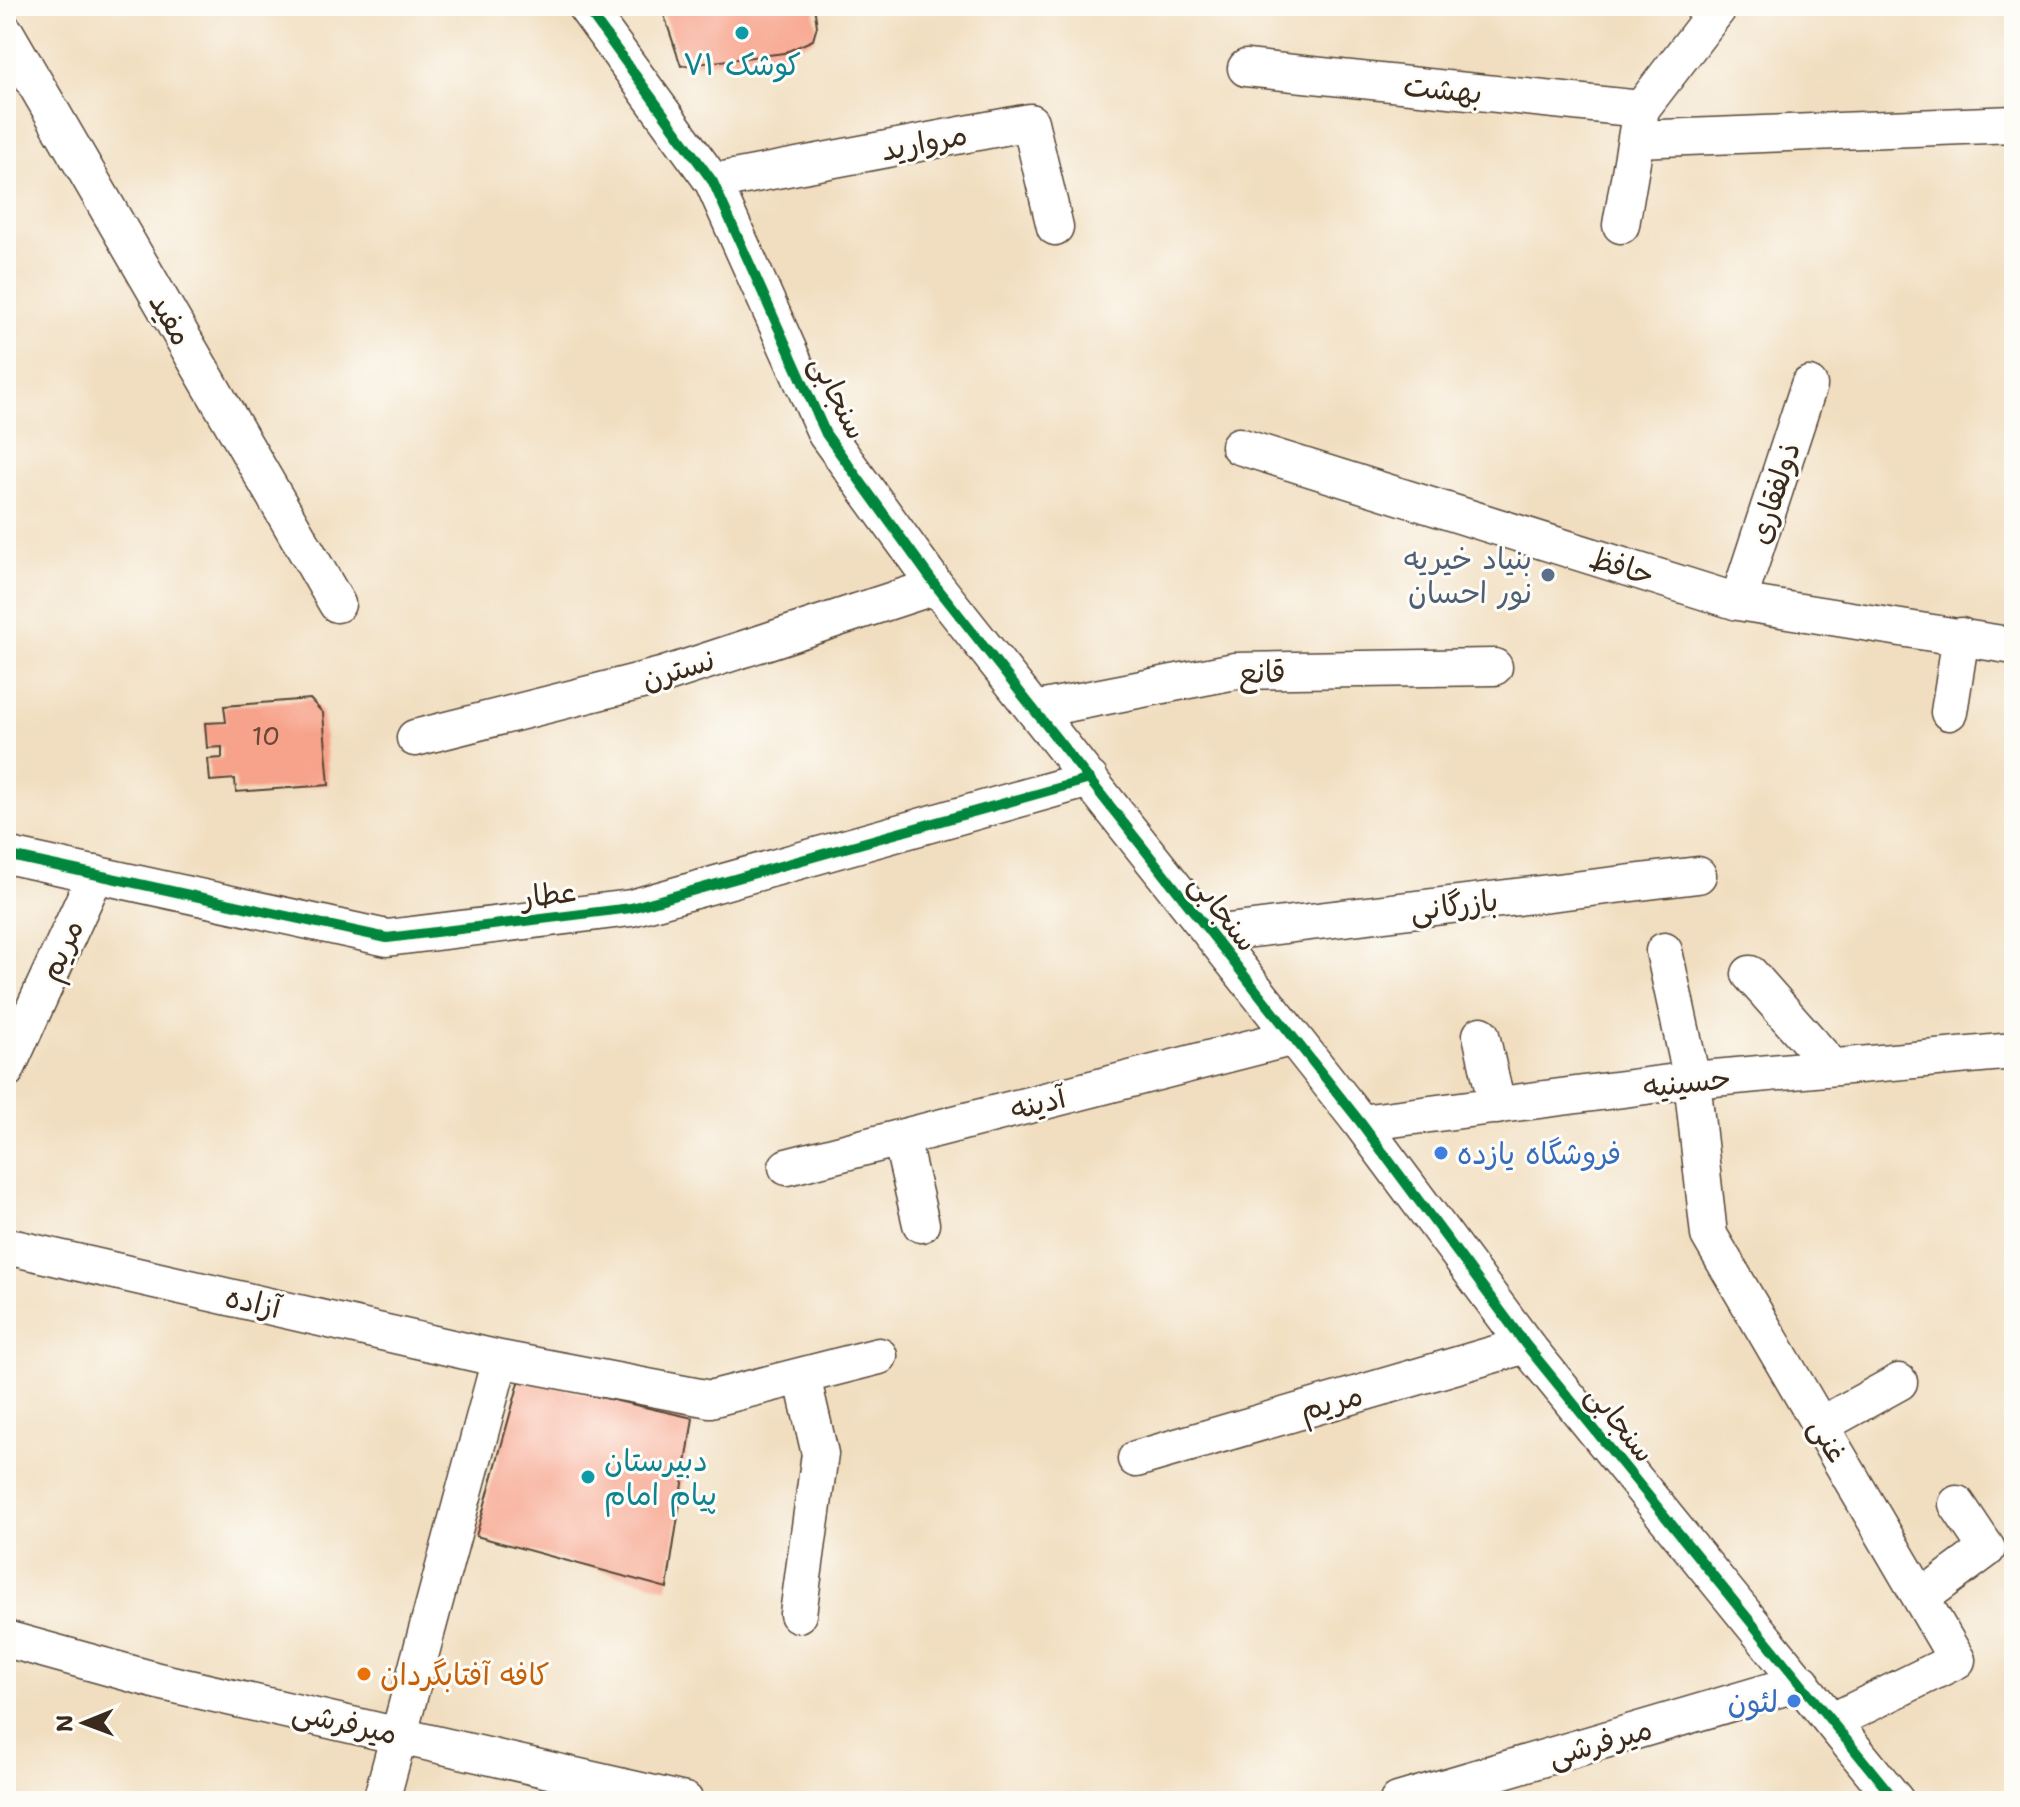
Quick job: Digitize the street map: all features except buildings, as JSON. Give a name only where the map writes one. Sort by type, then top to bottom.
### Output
[{"type":"street","name":"سنجابی","points":[[585,6],[713,182],[826,434],[936,586],[1290,1038],[1361,1123],[1526,1345],[1896,1801]]},
{"type":"street","points":[[1621,225],[1638,124],[1720,6]]},
{"type":"street","name":"مفید","points":[[6,33],[337,604]]},
{"type":"street","name":"بهشت","points":[[1246,68],[1638,124],[2014,124]]},
{"type":"street","name":"مروارید","points":[[713,182],[1030,122],[1055,227]]},
{"type":"street","name":"ذولفقاری","points":[[1738,602],[1809,385]]},
{"type":"street","name":"حافظ","points":[[1239,446],[1738,602],[2014,646]]},
{"type":"street","name":"نسترن","points":[[415,738],[661,676],[936,586]]},
{"type":"street","points":[[1949,712],[1961,636]]},
{"type":"street","name":"قانع","points":[[1034,710],[1235,671],[1494,667]]},
{"type":"street","name":"عطار","points":[[6,855],[387,938],[631,908],[1090,779]]},
{"type":"street","name":"مریم","points":[[6,1070],[96,874]]},
{"type":"street","name":"بازرگانی","points":[[1211,934],[1698,875]]},
{"type":"street","name":"غنی","points":[[1664,951],[1692,1080],[1709,1235],[1957,1660],[1833,1721]]},
{"type":"street","points":[[1750,974],[1832,1067]]},
{"type":"street","points":[[1481,1035],[1497,1106]]},
{"type":"street","name":"آدینه","points":[[787,1167],[1290,1038]]},
{"type":"street","name":"حسینیه","points":[[1361,1123],[1692,1080],[2014,1051]]},
{"type":"street","points":[[901,1138],[921,1224]]},
{"type":"street","name":"آزاده","points":[[6,1246],[500,1359],[710,1399],[879,1356]]},
{"type":"street","name":"مریم","points":[[1136,1459],[1526,1345]]},
{"type":"street","points":[[381,1801],[396,1733],[500,1359]]},
{"type":"street","points":[[798,1614],[820,1454],[802,1376]]},
{"type":"street","points":[[1821,1425],[1899,1382]]},
{"type":"street","points":[[1921,1598],[1987,1549],[1957,1504]]},
{"type":"street","name":"میرفرشی","points":[[6,1639],[158,1681],[685,1801]]},
{"type":"street","name":"میرفرشی","points":[[1398,1801],[1802,1682]]},
{"type":"cycle path","points":[[585,6],[713,182],[826,434],[936,586],[1361,1123],[1526,1345],[1896,1801]]},
{"type":"cycle path","points":[[6,855],[387,938],[631,908],[1090,779]]},
{"type":"place","name":"کوشک ۷۱","points":[[742,33]]},
{"type":"place","name":"بنیاد خیریه نور احسان","points":[[1548,575]]},
{"type":"place","name":"فروشگاه یازده","points":[[1441,1153]]},
{"type":"place","name":"دبیرستان پیام امام","points":[[588,1477]]},
{"type":"place","name":"کافه آفتابگردان","points":[[364,1674]]},
{"type":"place","name":"لئون","points":[[1794,1701]]}]
